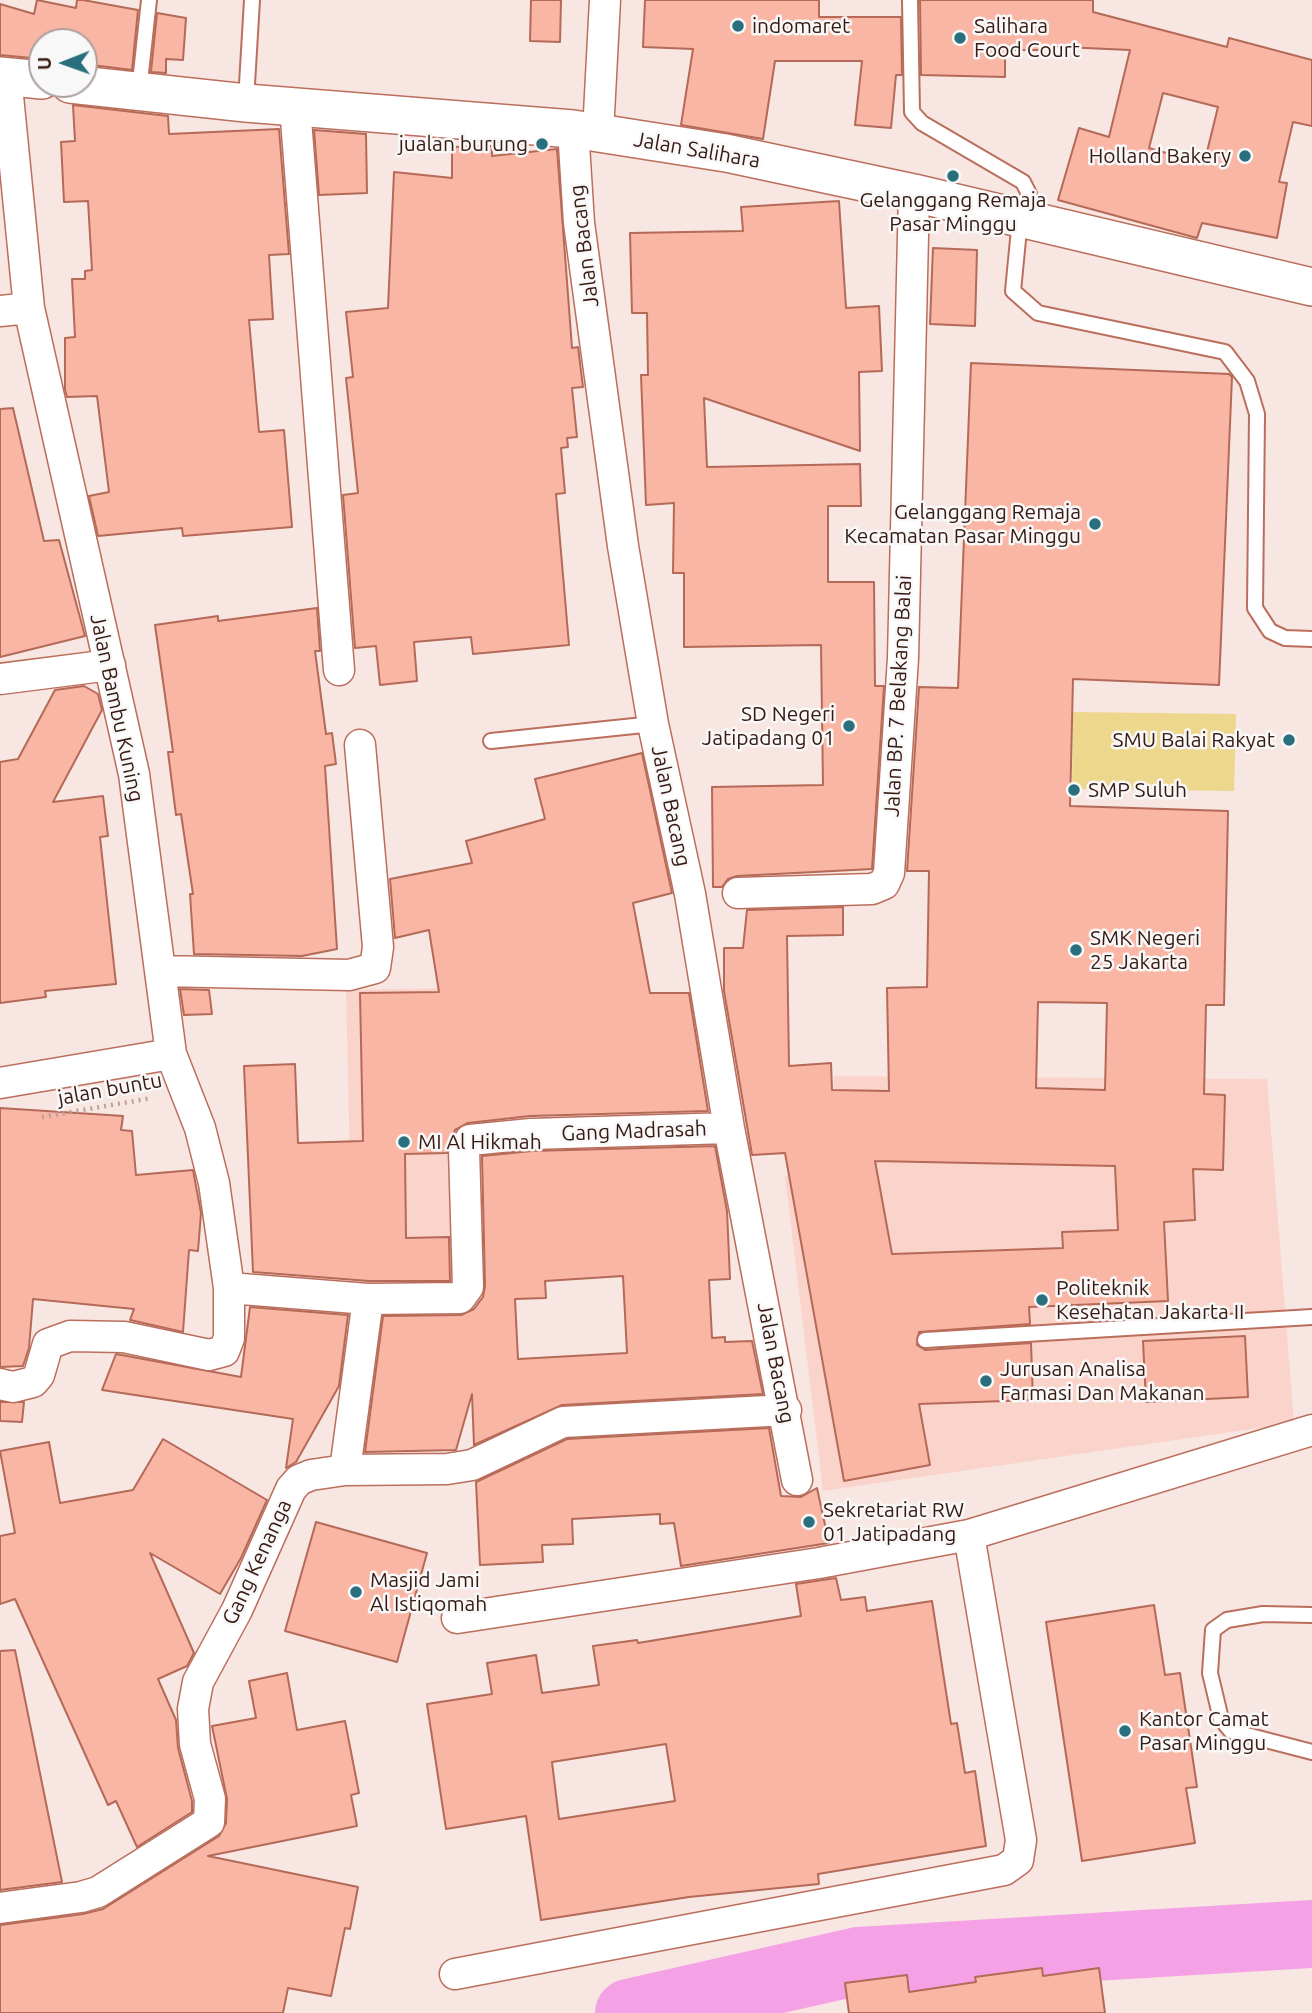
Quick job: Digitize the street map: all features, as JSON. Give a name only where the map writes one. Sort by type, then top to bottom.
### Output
[{"type":"street","name":"Jalan Bacang","points":[[605,0],[585,131],[579,223],[623,546],[653,724],[690,894],[729,1128],[786,1410],[797,1480]]},
{"type":"street","points":[[3,76],[28,79]]},
{"type":"street","name":"Jalan Bambu Kuning","points":[[0,1384],[13,1387],[33,1382],[39,1375],[48,1344],[69,1336],[124,1337],[209,1355],[224,1351],[229,1338],[229,1288],[208,1157],[171,1054],[134,774],[110,665],[15,309],[3,76]]},
{"type":"street","name":"Jalan Salihara","points":[[98,88],[246,103],[585,131],[726,153],[914,193],[1312,287]]},
{"type":"street","points":[[295,107],[340,670]]},
{"type":"street","name":"Jalan BP. 7 Belakang Balai","points":[[738,893],[872,888],[887,880],[903,658],[914,193]]},
{"type":"street","points":[[0,679],[110,665]]},
{"type":"street","points":[[161,971],[349,975],[375,968],[378,947],[360,745]]},
{"type":"street","points":[[0,1083],[171,1054]]},
{"type":"street","name":"Gang Madrasah","points":[[368,1299],[460,1298],[468,1287],[470,1278],[464,1149],[470,1140],[531,1134],[729,1128]]},
{"type":"street","points":[[229,1288],[368,1299],[345,1470]]},
{"type":"street","name":"Gang Kenanga","points":[[0,1908],[98,1892],[209,1822],[210,1799],[195,1744],[193,1709],[198,1682],[237,1609],[290,1489],[299,1480],[311,1475],[345,1470],[447,1469],[472,1465],[563,1422],[786,1410]]},
{"type":"street","points":[[457,1618],[819,1563],[969,1535],[1312,1430]]},
{"type":"street","points":[[455,1974],[1009,1868],[1021,1855],[1021,1840],[969,1535]]},
{"type":"lane","points":[[139,93],[149,0]]},
{"type":"lane","points":[[246,103],[252,0]]},
{"type":"lane","points":[[910,0],[912,112],[922,123],[1023,182],[1029,194],[1020,219],[1013,291],[1038,313],[1225,352],[1247,381],[1256,414],[1255,608],[1270,631],[1286,638],[1312,639]]},
{"type":"lane","points":[[491,741],[653,724]]},
{"type":"lane","points":[[925,1340],[1312,1317]]},
{"type":"lane","points":[[1312,1615],[1263,1614],[1227,1620],[1213,1630],[1210,1673],[1221,1719],[1231,1731],[1312,1752]]},
{"type":"path","name":"jalan buntu","points":[[42,1116],[184,1092]]},
{"type":"shaded area","points":[[1073,712],[1236,714],[1234,791],[1072,789]]},
{"type":"shaded area","name":"MI Al Hikmah","points":[[454,988],[461,1293],[353,1296],[346,990]]},
{"type":"shaded area","name":"Politeknik Kesehatan Jakarta II","points":[[834,1076],[1267,1079],[1294,1423],[823,1491],[785,1176],[832,1171]]},
{"type":"building","points":[[37,0],[76,8],[77,0],[83,0],[138,10],[132,70],[98,66],[98,28],[28,28],[28,58],[0,55],[0,4],[34,14]]},
{"type":"building","points":[[531,0],[561,0],[560,42],[530,41]]},
{"type":"building","points":[[645,0],[819,0],[819,17],[901,17],[902,75],[896,75],[891,128],[855,125],[862,61],[775,61],[763,139],[681,125],[693,49],[643,47]]},
{"type":"building","points":[[920,0],[1093,0],[1093,12],[1227,47],[1229,38],[1312,60],[1312,126],[1293,122],[1279,182],[1287,183],[1277,238],[1202,223],[1197,238],[1058,200],[1079,128],[1109,137],[1130,50],[1041,46],[1041,50],[1005,50],[1005,77],[921,75]],"holes":[[[1163,93],[1218,107],[1204,164],[1149,148]]]},
{"type":"building","points":[[157,13],[186,18],[183,60],[166,59],[166,73],[151,72]]},
{"type":"building","points":[[73,105],[168,116],[169,134],[279,129],[289,254],[269,255],[273,319],[249,320],[259,432],[284,430],[292,527],[183,536],[182,528],[98,536],[89,496],[109,492],[97,396],[67,397],[65,390],[65,338],[75,337],[72,279],[85,279],[85,271],[92,270],[88,201],[64,202],[61,142],[75,141]]},
{"type":"building","points":[[314,130],[366,134],[367,193],[319,195]]},
{"type":"building","points":[[492,146],[492,156],[557,149],[572,348],[578,347],[583,387],[572,388],[577,437],[567,438],[568,447],[561,448],[565,493],[556,494],[569,645],[473,654],[471,637],[414,642],[417,681],[380,685],[376,646],[355,648],[343,495],[358,493],[346,378],[353,377],[346,312],[388,308],[394,172],[452,178],[452,147]]},
{"type":"building","points":[[839,201],[846,308],[879,306],[882,371],[859,372],[860,451],[704,398],[707,467],[860,464],[861,506],[828,506],[828,582],[874,582],[875,686],[884,686],[872,869],[737,876],[728,879],[722,887],[713,887],[712,787],[823,785],[821,645],[684,647],[684,573],[673,573],[674,503],[646,505],[641,375],[648,375],[647,313],[632,313],[630,233],[743,231],[741,207]]},
{"type":"building","points":[[933,248],[977,250],[975,326],[930,324]]},
{"type":"building","points":[[971,363],[1229,374],[1232,377],[1219,685],[1073,679],[1070,806],[1228,811],[1224,1005],[1206,1005],[1204,1094],[1225,1095],[1223,1170],[1193,1169],[1195,1220],[1164,1222],[1168,1301],[1029,1307],[1030,1324],[919,1332],[917,1345],[925,1350],[1031,1343],[1033,1400],[919,1404],[930,1465],[844,1481],[785,1153],[752,1155],[724,991],[724,948],[743,948],[747,910],[843,907],[843,935],[787,936],[789,1066],[831,1063],[832,1090],[889,1091],[887,988],[927,987],[929,871],[907,871],[919,687],[958,688]],"holes":[[[1038,1002],[1107,1003],[1105,1090],[1036,1088]],[[875,1161],[1115,1166],[1118,1230],[1062,1232],[1063,1248],[892,1254]]]},
{"type":"building","points":[[13,408],[44,541],[59,540],[85,636],[0,657],[0,409]]},
{"type":"building","points":[[317,608],[320,651],[315,651],[326,734],[332,733],[336,764],[325,766],[337,949],[302,956],[194,954],[190,894],[193,894],[181,814],[176,815],[168,752],[173,752],[155,625],[218,616],[218,621]]},
{"type":"building","points":[[84,686],[98,694],[102,710],[53,802],[103,796],[108,836],[100,837],[116,984],[45,991],[46,997],[0,1003],[0,762],[18,759],[55,690]]},
{"type":"building","points":[[642,753],[672,893],[633,903],[650,993],[689,993],[708,1111],[530,1116],[468,1123],[455,1130],[447,1153],[405,1154],[406,1238],[449,1237],[450,1281],[369,1281],[253,1272],[244,1066],[295,1064],[298,1143],[363,1141],[360,993],[439,992],[429,930],[395,938],[390,879],[472,863],[466,841],[545,819],[535,779]]},
{"type":"building","points":[[180,989],[209,990],[212,1014],[184,1015]]},
{"type":"building","points":[[0,1108],[123,1116],[121,1130],[132,1131],[136,1175],[193,1170],[201,1213],[198,1251],[189,1250],[183,1332],[130,1320],[134,1309],[33,1299],[29,1348],[23,1366],[0,1367]]},
{"type":"building","points":[[715,1146],[727,1211],[730,1279],[709,1280],[712,1338],[725,1337],[725,1342],[752,1341],[763,1394],[562,1405],[474,1445],[472,1394],[456,1450],[365,1452],[383,1316],[461,1315],[474,1309],[483,1297],[485,1286],[482,1156],[532,1151]],"holes":[[[623,1276],[627,1353],[518,1359],[515,1299],[546,1298],[545,1281]]]},
{"type":"building","points":[[250,1307],[348,1315],[339,1386],[296,1462],[286,1468],[293,1419],[102,1390],[116,1354],[241,1377]]},
{"type":"building","points":[[1245,1336],[1248,1397],[1146,1402],[1143,1341]]},
{"type":"building","points":[[0,1402],[24,1402],[22,1422],[0,1421]]},
{"type":"building","points":[[769,1428],[781,1496],[801,1497],[817,1488],[829,1543],[681,1566],[674,1523],[660,1524],[660,1514],[572,1519],[573,1544],[542,1545],[543,1562],[480,1565],[476,1482],[567,1439]]},
{"type":"building","points":[[163,1439],[267,1500],[241,1558],[220,1594],[150,1553],[194,1653],[187,1666],[158,1679],[176,1720],[178,1748],[192,1801],[192,1812],[137,1847],[116,1801],[108,1805],[15,1599],[0,1604],[0,1536],[15,1533],[0,1451],[49,1442],[60,1503],[133,1490]]},
{"type":"building","name":"Masjid Jami Al Istiqomah","points":[[316,1522],[427,1553],[397,1662],[285,1631]]},
{"type":"building","points":[[836,1578],[841,1600],[865,1597],[867,1611],[932,1601],[951,1724],[957,1723],[965,1773],[975,1771],[986,1846],[818,1874],[819,1884],[689,1897],[541,1920],[526,1816],[446,1829],[427,1704],[492,1694],[487,1663],[536,1655],[542,1693],[599,1685],[593,1646],[637,1640],[638,1643],[801,1616],[796,1584]],"holes":[[[666,1744],[675,1801],[559,1819],[552,1762]]]},
{"type":"building","name":"Kantor Camat Pasar Minggu","points":[[1154,1605],[1165,1675],[1180,1673],[1197,1787],[1186,1788],[1195,1843],[1082,1861],[1046,1622]]},
{"type":"building","points":[[15,1650],[62,1882],[0,1890],[0,1651]]},
{"type":"building","points":[[287,1673],[297,1730],[345,1721],[359,1793],[351,1795],[357,1826],[208,1856],[358,1887],[350,1929],[345,1928],[331,1996],[288,1988],[283,2013],[0,2013],[0,1925],[103,1909],[219,1836],[226,1823],[227,1799],[212,1726],[256,1718],[249,1681]]},
{"type":"building","points":[[1042,1968],[1043,1976],[1099,1968],[1105,2013],[849,2013],[845,1983],[907,1975],[909,1992],[976,1982],[975,1977]]},
{"type":"waterway","points":[[629,2013],[859,1961],[1312,1934]]},
{"type":"place","name":"indomaret","points":[[738,26]]},
{"type":"place","name":"Salihara Food Court","points":[[960,38]]},
{"type":"place","name":"jualan burung","points":[[542,144]]},
{"type":"place","name":"Holland Bakery","points":[[1245,156]]},
{"type":"place","name":"Gelanggang Remaja Pasar Minggu","points":[[953,176]]},
{"type":"place","name":"Gelanggang Remaja Kecamatan Pasar Minggu","points":[[1095,524]]},
{"type":"place","name":"SD Negeri Jatipadang 01","points":[[849,726]]},
{"type":"place","name":"SMU Balai Rakyat","points":[[1289,740]]},
{"type":"place","name":"SMP Suluh","points":[[1074,790]]},
{"type":"place","name":"SMK Negeri 25 Jakarta","points":[[1076,950]]},
{"type":"place","name":"MI Al Hikmah","points":[[404,1142]]},
{"type":"place","name":"Politeknik Kesehatan Jakarta II","points":[[1042,1300]]},
{"type":"place","name":"Jurusan Analisa Farmasi Dan Makanan","points":[[986,1381]]},
{"type":"place","name":"Sekretariat RW 01 Jatipadang","points":[[809,1522]]},
{"type":"place","name":"Masjid Jami Al Istiqomah","points":[[356,1592]]},
{"type":"place","name":"Kantor Camat Pasar Minggu","points":[[1125,1731]]}]
